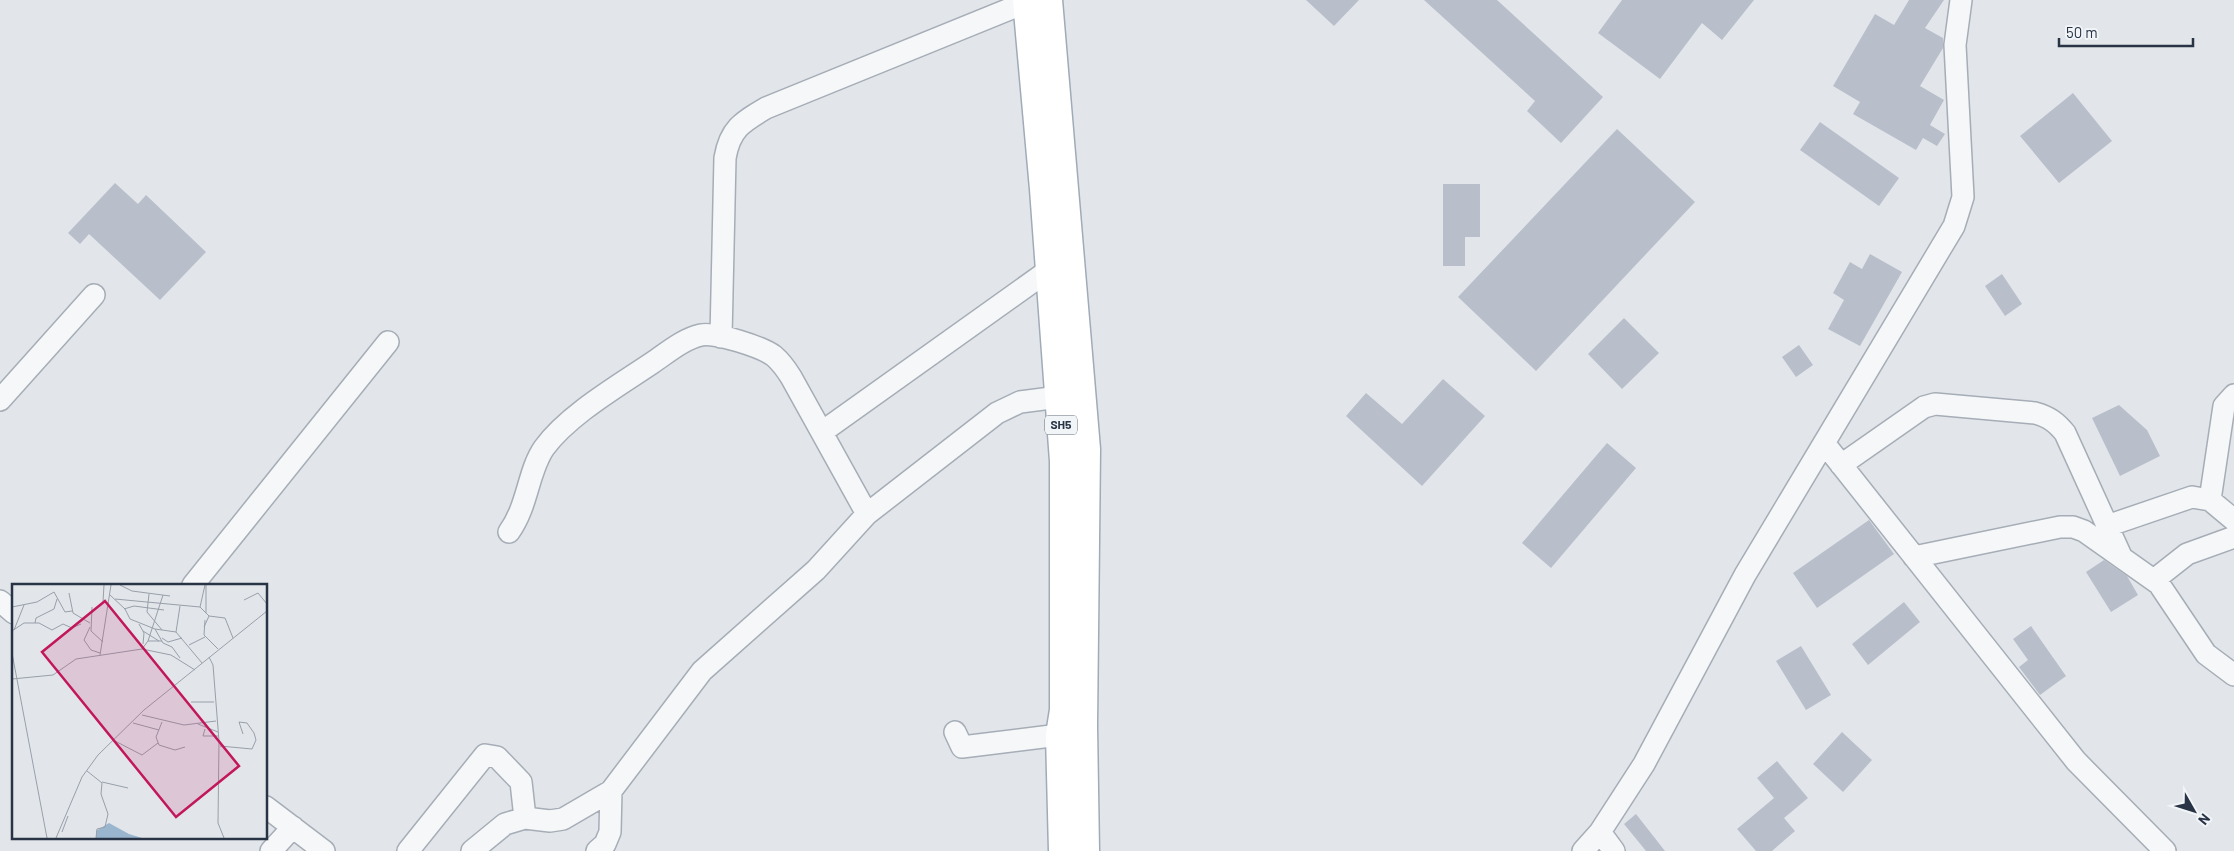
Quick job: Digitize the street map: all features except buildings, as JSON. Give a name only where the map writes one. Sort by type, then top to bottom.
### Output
[{"type":"main road","name":"SH5","points":[[1034,1],[1064,470],[1063,710],[1059,735],[1062,851]]},
{"type":"main road","name":"SH5","points":[[1034,1],[1087,449],[1084,726],[1086,851]]},
{"type":"street","points":[[1583,851],[1600,832],[1644,764],[1746,575],[1954,226],[1960,212],[1963,197],[1955,45],[1961,0]]},
{"type":"street","points":[[720,337],[725,158],[727,146],[734,130],[747,119],[766,108],[1034,1]]},
{"type":"street","points":[[822,432],[1050,270]]},
{"type":"street","points":[[0,400],[94,295]]},
{"type":"street","points":[[509,532],[522,511],[539,458],[553,438],[592,403],[679,345],[702,335],[720,337],[773,356],[791,376],[867,514]]},
{"type":"street","points":[[194,584],[388,342]]},
{"type":"street","points":[[2210,500],[2224,406],[2234,395]]},
{"type":"street","points":[[483,847],[505,824],[524,818],[550,821],[563,819],[612,791],[702,671],[816,570],[867,514],[997,413],[1020,402],[1058,398]]},
{"type":"street","points":[[1841,465],[1924,406],[1935,404],[2035,413],[2052,420],[2065,433],[2121,556]]},
{"type":"street","points":[[1824,443],[2076,761],[2165,851]]},
{"type":"street","points":[[2107,526],[2192,497],[2210,500],[2234,520]]},
{"type":"street","points":[[1914,557],[2060,527],[2073,527],[2084,531],[2154,580],[2167,594],[2206,654],[2234,675]]},
{"type":"street","points":[[2154,580],[2187,554],[2234,537]]},
{"type":"street","points":[[0,601],[12,611]]},
{"type":"street","points":[[954,732],[962,747],[1059,735]]},
{"type":"street","points":[[408,851],[485,755],[497,757],[522,782],[524,818]]},
{"type":"street","points":[[597,851],[604,844],[610,832],[612,791]]},
{"type":"street","points":[[268,808],[324,851]]},
{"type":"street","points":[[271,851],[293,827]]},
{"type":"street","points":[[1600,832],[1614,851]]}]
